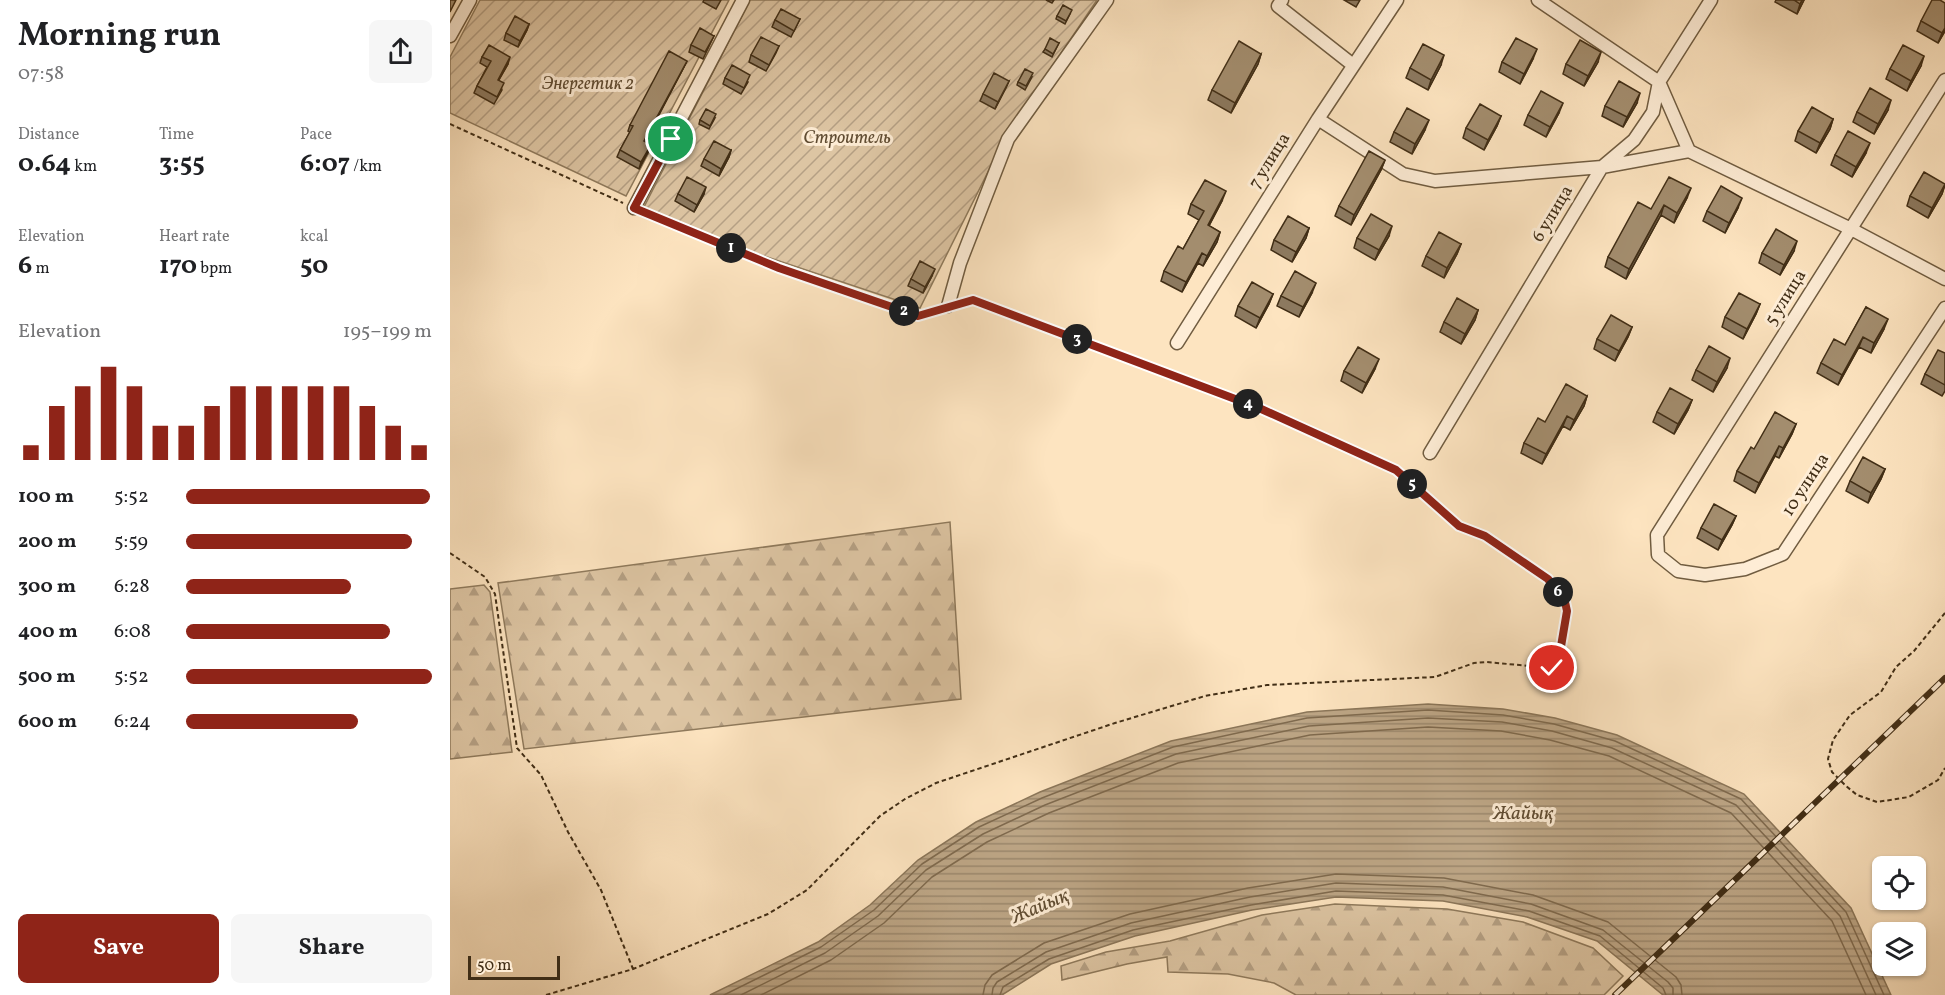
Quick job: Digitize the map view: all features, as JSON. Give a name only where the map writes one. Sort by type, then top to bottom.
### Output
[{"type":"street","points":[[450,36],[470,0]]},
{"type":"street","points":[[634,208],[743,0]]},
{"type":"street","points":[[948,306],[960,263],[1008,139],[1107,0]]},
{"type":"street","points":[[1282,0],[1278,6],[1353,65]]},
{"type":"street","name":"7 улица","points":[[1178,343],[1318,118],[1397,0]]},
{"type":"street","points":[[1538,0],[1557,5],[1659,82],[1689,151]]},
{"type":"street","name":"6 улица","points":[[1430,453],[1602,167],[1634,140],[1653,112],[1659,82],[1712,0]]},
{"type":"street","name":"5 улица","points":[[1657,535],[1945,80]]},
{"type":"street","points":[[1318,118],[1403,174],[1435,181],[1602,167],[1689,151],[1851,229],[1945,279]]},
{"type":"street","name":"10 улица","points":[[1657,535],[1658,555],[1678,571],[1705,575],[1745,568],[1783,554],[1945,308]]},
{"type":"path","points":[[450,124],[634,208],[779,268],[918,316],[973,300],[1259,408],[1396,470],[1459,526],[1485,536],[1548,579],[1565,602],[1567,611],[1558,664],[1552,668],[1486,662],[1474,663],[1435,677],[1267,685],[1205,696],[1115,723],[936,783],[905,799],[880,816],[807,890],[768,914],[633,969],[546,995]]},
{"type":"path","points":[[450,553],[485,577],[495,594],[518,748],[541,775],[568,832],[601,890],[633,969]]},
{"type":"path","points":[[1945,613],[1914,651],[1896,667],[1881,692],[1850,715],[1833,740],[1828,759],[1832,772],[1846,786],[1857,795],[1876,802],[1909,797],[1938,780],[1945,768]]},
{"type":"green space","name":"Энергетик 2","points":[[480,0],[729,0],[626,196],[450,113],[450,57]]},
{"type":"green space","name":"Строитель","points":[[750,0],[1097,0],[1009,130],[920,308],[683,229],[644,207]]},
{"type":"green space","points":[[950,522],[961,699],[524,749],[498,583]]},
{"type":"green space","points":[[484,585],[490,592],[512,752],[450,759],[450,589]]},
{"type":"green space","points":[[1335,904],[1447,909],[1523,922],[1593,948],[1623,976],[1604,995],[1296,995],[1274,983],[1228,974],[1168,972],[1167,957],[1062,980],[1061,966],[1106,952],[1170,941],[1262,915]]},
{"type":"water","name":"Жайық","points":[[1428,704],[1503,709],[1555,718],[1617,735],[1744,794],[1851,908],[1872,954],[1872,976],[1882,976],[1891,995],[1663,995],[1597,941],[1527,917],[1443,901],[1336,897],[1252,910],[1135,936],[1051,964],[1002,995],[710,995],[818,942],[870,905],[918,860],[976,822],[1040,792],[1171,741],[1307,712]]},
{"type":"building","points":[[450,0],[456,0],[450,12]]},
{"type":"building","points":[[1932,0],[1945,3],[1945,28],[1942,33],[1921,21]]},
{"type":"building","points":[[1063,5],[1072,10],[1066,21],[1057,16]]},
{"type":"building","points":[[781,9],[800,19],[794,31],[775,20]]},
{"type":"building","points":[[515,16],[529,24],[520,41],[506,33]]},
{"type":"building","points":[[700,28],[714,36],[705,52],[691,45]]},
{"type":"building","points":[[761,37],[779,46],[769,65],[751,55]]},
{"type":"building","points":[[1050,38],[1059,43],[1053,54],[1045,49]]},
{"type":"building","points":[[1516,38],[1537,49],[1524,74],[1502,62]]},
{"type":"building","points":[[1580,40],[1601,52],[1588,76],[1566,64]]},
{"type":"building","points":[[1239,41],[1261,54],[1235,103],[1212,90]]},
{"type":"building","points":[[1423,44],[1444,55],[1431,80],[1410,68]]},
{"type":"building","points":[[489,45],[510,57],[498,80],[504,83],[497,97],[477,86],[491,61],[482,57]]},
{"type":"building","points":[[1903,45],[1924,56],[1911,81],[1890,69]]},
{"type":"building","points":[[669,51],[687,61],[644,141],[651,145],[641,162],[620,150],[633,126],[630,125]]},
{"type":"building","points":[[732,65],[750,75],[744,88],[725,78]]},
{"type":"building","points":[[1025,69],[1033,73],[1026,86],[1018,82]]},
{"type":"building","points":[[994,73],[1009,81],[998,102],[983,94]]},
{"type":"building","points":[[1619,81],[1640,93],[1627,117],[1605,106]]},
{"type":"building","points":[[1870,88],[1891,100],[1878,124],[1857,112]]},
{"type":"building","points":[[1541,91],[1563,103],[1550,127],[1528,115]]},
{"type":"building","points":[[1480,104],[1501,116],[1488,140],[1466,128]]},
{"type":"building","points":[[1812,107],[1833,119],[1820,143],[1798,131]]},
{"type":"building","points":[[1407,108],[1429,120],[1415,144],[1394,132]]},
{"type":"building","points":[[706,109],[716,114],[710,126],[700,120]]},
{"type":"building","points":[[1848,131],[1870,143],[1856,167],[1835,155]]},
{"type":"building","points":[[714,141],[731,150],[721,169],[704,159]]},
{"type":"building","points":[[1369,151],[1385,160],[1354,215],[1339,206]]},
{"type":"building","points":[[1924,172],[1945,184],[1932,208],[1910,196]]},
{"type":"building","points":[[687,177],[706,187],[697,205],[678,194]]},
{"type":"building","points":[[1669,177],[1691,188],[1677,213],[1664,205],[1629,269],[1608,257],[1638,202],[1651,209]]},
{"type":"building","points":[[1205,180],[1226,191],[1208,225],[1220,232],[1207,256],[1202,253],[1186,282],[1164,271],[1178,246],[1183,249],[1204,211],[1191,204]]},
{"type":"building","points":[[1721,186],[1742,198],[1729,223],[1707,211]]},
{"type":"building","points":[[1371,214],[1392,226],[1379,250],[1357,238]]},
{"type":"building","points":[[1288,216],[1309,228],[1296,252],[1274,240]]},
{"type":"building","points":[[1776,229],[1797,241],[1784,265],[1762,253]]},
{"type":"building","points":[[1439,232],[1461,244],[1447,268],[1426,256]]},
{"type":"building","points":[[920,261],[935,269],[925,287],[911,279]]},
{"type":"building","points":[[1295,271],[1316,283],[1303,307],[1281,296]]},
{"type":"building","points":[[1252,282],[1273,294],[1260,318],[1238,306]]},
{"type":"building","points":[[1739,293],[1760,304],[1747,329],[1725,317]]},
{"type":"building","points":[[1457,298],[1478,310],[1465,334],[1444,322]]},
{"type":"building","points":[[1866,307],[1888,319],[1874,343],[1863,337],[1842,375],[1821,363],[1834,339],[1845,345]]},
{"type":"building","points":[[1611,315],[1632,327],[1619,351],[1597,339]]},
{"type":"building","points":[[1709,346],[1730,358],[1717,382],[1696,370]]},
{"type":"building","points":[[1358,347],[1379,359],[1366,383],[1344,371]]},
{"type":"building","points":[[1938,350],[1945,353],[1945,385],[1925,374]]},
{"type":"building","points":[[1566,384],[1587,396],[1574,420],[1567,416],[1546,454],[1524,443],[1538,418],[1545,422]]},
{"type":"building","points":[[1670,388],[1692,400],[1678,424],[1657,412]]},
{"type":"building","points":[[1775,412],[1796,424],[1783,448],[1779,446],[1759,483],[1737,471],[1751,447],[1754,449]]},
{"type":"building","points":[[1863,457],[1885,469],[1871,493],[1850,481]]},
{"type":"building","points":[[1714,504],[1736,516],[1722,540],[1701,528]]},
{"type":"railway","points":[[1615,995],[1945,678]]},
{"type":"route","points":[[671,139],[634,208],[779,268],[918,316],[973,300],[1259,408],[1396,470],[1459,526],[1485,536],[1548,579],[1565,602],[1567,611],[1558,664],[1552,668]]}]
